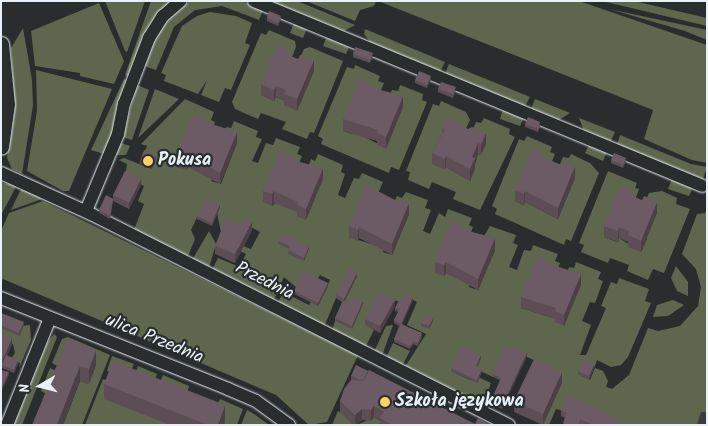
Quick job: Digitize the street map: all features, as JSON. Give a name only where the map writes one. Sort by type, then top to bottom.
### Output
[{"type":"street","points":[[86,212],[118,134],[124,104],[150,38],[163,16],[180,1]]},
{"type":"street","points":[[254,1],[702,186]]},
{"type":"street","points":[[1,44],[7,104],[1,147]]},
{"type":"street","name":"Przednia","points":[[1,173],[86,212],[509,425]]},
{"type":"street","name":"ulica Przednia","points":[[1,298],[228,389],[256,402],[289,425]]},
{"type":"street","points":[[7,425],[50,318]]},
{"type":"shaded area","points":[[701,412],[707,412],[707,425],[697,425]]},
{"type":"green space","points":[[105,1],[145,1],[127,52],[125,51]]},
{"type":"green space","points":[[151,1],[171,1],[155,16],[129,77],[125,75]]},
{"type":"green space","points":[[190,1],[242,1],[263,10],[259,20],[222,6],[195,10],[174,27],[156,70],[144,66],[162,25]]},
{"type":"green space","points":[[297,1],[355,25],[344,31],[271,2]]},
{"type":"green space","points":[[306,1],[376,1],[374,6],[360,10],[355,21]]},
{"type":"green space","points":[[378,1],[579,1],[707,45],[707,163],[692,160],[644,139],[653,110]]},
{"type":"green space","points":[[602,1],[634,1],[707,18],[707,26]]},
{"type":"green space","points":[[99,3],[124,61],[114,84],[80,76],[80,73],[35,66],[31,31]]},
{"type":"green space","points":[[609,9],[707,30],[707,40],[685,31]]},
{"type":"green space","points":[[210,12],[236,16],[252,23],[245,43],[250,45],[231,90],[225,88],[219,102],[201,95],[207,80],[198,94],[164,81],[166,75],[161,73],[182,26],[197,16]]},
{"type":"green space","points":[[294,23],[307,28],[303,38],[290,33]]},
{"type":"green space","points":[[23,28],[32,80],[33,105],[22,174],[12,169],[7,158],[14,100],[11,48]]},
{"type":"green space","points":[[365,29],[445,62],[440,72],[371,43],[364,34]]},
{"type":"green space","points":[[269,30],[295,41],[296,47],[290,62],[261,95],[274,101],[276,97],[286,101],[284,105],[298,110],[295,69],[304,49],[310,47],[343,61],[314,133],[310,132],[307,139],[282,129],[286,122],[261,113],[258,119],[235,109],[232,102],[261,33],[266,35]]},
{"type":"green space","points":[[327,36],[349,47],[346,54],[323,46]]},
{"type":"green space","points":[[449,64],[530,97],[525,106],[445,74]]},
{"type":"green space","points":[[355,65],[380,76],[378,81],[384,83],[377,100],[343,131],[352,134],[353,131],[386,148],[392,133],[385,104],[392,90],[398,91],[400,85],[423,94],[422,100],[427,102],[399,170],[391,167],[389,173],[321,144],[323,139],[318,136],[347,67],[354,69]]},
{"type":"green space","points":[[36,70],[112,89],[69,191],[63,191],[27,171],[37,111]]},
{"type":"green space","points":[[124,79],[127,80],[114,131],[104,154],[91,150]]},
{"type":"green space","points":[[137,85],[149,90],[132,140],[123,137]]},
{"type":"green space","points":[[155,89],[179,99],[138,138]]},
{"type":"green space","points":[[185,99],[214,112],[211,120],[215,122],[210,135],[202,132],[186,170],[188,167],[213,178],[211,181],[221,184],[237,143],[220,140],[226,127],[231,128],[234,121],[258,131],[256,137],[262,139],[252,161],[258,163],[266,143],[273,145],[276,138],[300,147],[297,154],[302,156],[296,171],[288,168],[272,206],[306,175],[311,159],[315,161],[318,154],[343,165],[341,172],[345,174],[338,195],[345,198],[354,178],[359,179],[362,173],[383,182],[375,200],[355,222],[349,237],[384,248],[383,252],[392,255],[409,214],[391,210],[397,196],[402,198],[406,192],[428,200],[425,208],[431,210],[423,231],[430,234],[439,213],[445,217],[448,209],[472,218],[469,225],[473,227],[467,242],[446,273],[470,284],[469,287],[478,290],[495,250],[478,246],[490,226],[516,235],[513,243],[518,245],[509,267],[517,270],[524,250],[531,251],[533,245],[558,254],[555,261],[560,263],[554,278],[521,308],[556,319],[564,326],[570,311],[564,282],[569,267],[574,268],[576,262],[601,272],[598,279],[603,281],[595,303],[590,302],[582,321],[591,325],[580,355],[586,355],[606,308],[601,306],[611,282],[617,284],[619,278],[649,289],[645,301],[651,303],[628,357],[621,365],[611,367],[597,360],[594,368],[583,363],[578,374],[590,380],[595,368],[603,371],[608,381],[606,387],[612,389],[629,375],[648,328],[658,331],[680,326],[698,306],[701,287],[696,269],[682,254],[697,214],[705,213],[707,209],[707,412],[701,412],[697,425],[618,425],[556,409],[549,425],[543,425],[551,368],[514,351],[505,351],[493,377],[476,369],[481,358],[451,371],[470,380],[480,378],[491,383],[482,406],[405,367],[426,334],[407,325],[417,302],[407,297],[404,302],[389,300],[365,324],[374,330],[365,348],[332,331],[335,321],[350,307],[343,304],[357,276],[354,272],[336,298],[324,327],[277,305],[283,292],[309,305],[311,302],[318,306],[330,280],[320,275],[317,280],[297,288],[284,277],[273,302],[211,272],[218,258],[237,266],[241,264],[246,254],[240,251],[243,246],[251,249],[260,232],[245,224],[222,237],[217,213],[205,201],[191,230],[195,239],[188,256],[134,230],[144,204],[138,201],[144,186],[125,177],[127,164],[119,160],[124,158],[152,169],[144,153],[147,146],[141,144]]},
{"type":"green space","points":[[535,99],[570,113],[559,120],[531,109]]},
{"type":"green space","points":[[441,101],[466,112],[470,120],[462,137],[459,136],[446,167],[470,181],[478,154],[481,155],[468,140],[476,122],[481,123],[484,118],[510,129],[509,134],[515,137],[480,210],[453,199],[456,192],[432,182],[429,189],[408,180],[410,172],[406,171],[433,104],[439,106]]},
{"type":"green space","points":[[503,109],[524,117],[520,126],[500,119]]},
{"type":"green space","points":[[579,118],[615,132],[611,141],[584,131]]},
{"type":"green space","points":[[620,135],[691,164],[707,167],[703,179],[617,145]]},
{"type":"green space","points":[[527,136],[552,147],[550,152],[555,154],[548,171],[515,201],[524,205],[525,202],[558,219],[564,204],[556,174],[563,157],[569,158],[571,154],[590,163],[599,173],[571,241],[566,239],[564,245],[495,214],[497,209],[492,206],[519,139],[524,141]]},
{"type":"green space","points":[[121,143],[130,146],[126,155],[116,155]]},
{"type":"green space","points":[[589,145],[607,152],[603,161],[585,153]]},
{"type":"green space","points":[[608,171],[637,183],[635,188],[639,189],[634,203],[604,237],[617,242],[619,238],[641,252],[647,239],[641,211],[649,193],[662,191],[677,198],[676,204],[690,209],[664,273],[653,269],[648,280],[627,271],[629,265],[610,258],[608,263],[581,252],[584,245],[579,243]]},
{"type":"green space","points":[[672,179],[693,187],[689,196],[668,189]]},
{"type":"green space","points":[[1,183],[17,185],[1,215]]},
{"type":"green space","points":[[22,187],[45,198],[11,210]]},
{"type":"green space","points":[[43,201],[358,355],[327,422],[309,425],[276,395],[3,279],[1,282],[1,231],[9,213]]},
{"type":"green space","points":[[209,231],[216,244],[208,271],[191,262]]},
{"type":"green space","points":[[676,266],[688,282],[688,296],[677,291],[671,278]]},
{"type":"green space","points":[[673,300],[684,305],[668,316],[653,317],[657,305]]},
{"type":"green space","points":[[30,325],[31,340],[19,368],[20,363],[10,360],[15,353],[13,344],[1,339],[1,328]]},
{"type":"green space","points":[[393,325],[383,353],[380,355],[374,352],[386,326]]},
{"type":"green space","points":[[54,334],[57,337],[22,425],[14,425],[47,343]]},
{"type":"green space","points":[[68,337],[110,355],[82,425],[63,425],[80,381],[89,384],[52,363],[62,339]]},
{"type":"green space","points":[[393,343],[410,351],[402,366],[386,358]]},
{"type":"green space","points":[[112,356],[134,364],[126,381],[107,371]]},
{"type":"green space","points":[[138,366],[157,374],[150,391],[132,383]]},
{"type":"green space","points":[[50,368],[58,372],[49,395],[41,391]]},
{"type":"green space","points":[[163,375],[189,386],[184,404],[155,393]]},
{"type":"green space","points":[[103,379],[111,382],[170,425],[85,425]]},
{"type":"green space","points":[[220,399],[243,409],[237,425],[224,425],[225,420],[212,415]]},
{"type":"green space","points":[[247,410],[254,414],[269,425],[241,425]]},
{"type":"green space","points":[[338,411],[345,415],[353,425],[332,425]]},
{"type":"green space","points":[[374,417],[381,421],[379,425],[357,425]]},
{"type":"building","points":[[269,11],[281,16],[278,23],[267,18]]},
{"type":"building","points":[[277,45],[290,51],[288,55],[298,59],[300,55],[314,60],[297,99],[284,94],[286,90],[276,86],[274,90],[261,84]]},
{"type":"building","points":[[355,47],[373,53],[370,60],[353,54]]},
{"type":"building","points":[[419,71],[431,76],[427,85],[415,80]]},
{"type":"building","points":[[360,78],[377,89],[403,96],[386,137],[377,133],[378,130],[343,119]]},
{"type":"building","points":[[441,82],[456,87],[453,94],[438,89]]},
{"type":"building","points":[[194,114],[203,118],[202,121],[237,132],[220,173],[188,156],[187,159],[177,155]]},
{"type":"building","points":[[447,116],[468,129],[472,127],[486,133],[481,144],[478,143],[472,157],[475,158],[470,169],[446,156],[445,159],[432,153],[445,129],[442,128]]},
{"type":"building","points":[[528,117],[540,122],[538,129],[525,124]]},
{"type":"building","points":[[532,149],[541,152],[540,156],[564,166],[566,163],[575,166],[558,208],[525,191],[524,194],[515,190]]},
{"type":"building","points":[[144,150],[156,155],[152,166],[140,161]]},
{"type":"building","points":[[280,150],[300,162],[323,168],[306,209],[297,205],[298,202],[274,191],[272,194],[263,191]]},
{"type":"building","points":[[614,153],[626,158],[623,165],[611,160]]},
{"type":"building","points":[[125,171],[141,179],[129,203],[113,195]]},
{"type":"building","points":[[366,185],[399,202],[400,199],[409,203],[392,244],[359,227],[358,230],[349,226]]},
{"type":"building","points":[[620,186],[634,192],[632,196],[642,200],[644,196],[657,202],[641,241],[628,235],[629,231],[619,227],[618,231],[604,226]]},
{"type":"building","points":[[106,195],[113,199],[110,216],[99,210]]},
{"type":"building","points":[[205,198],[220,204],[212,223],[197,216]]},
{"type":"building","points":[[226,218],[242,225],[244,218],[252,222],[235,254],[215,246]]},
{"type":"building","points":[[452,220],[472,232],[495,238],[478,279],[446,262],[444,265],[435,262]]},
{"type":"building","points":[[281,233],[309,246],[304,258],[288,250],[290,246],[278,241]]},
{"type":"building","points":[[538,256],[547,260],[546,263],[581,274],[564,315],[555,311],[556,308],[521,297]]},
{"type":"building","points":[[350,267],[357,273],[344,299],[336,295]]},
{"type":"building","points":[[303,271],[328,283],[318,303],[294,291]]},
{"type":"building","points":[[379,292],[395,300],[380,326],[365,319]]},
{"type":"building","points":[[406,293],[413,297],[401,324],[394,320],[399,310],[395,308],[400,298],[404,299]]},
{"type":"building","points":[[353,297],[363,301],[352,326],[335,318],[343,301],[350,304]]},
{"type":"building","points":[[1,313],[24,322],[19,333],[1,325]]},
{"type":"building","points":[[426,314],[433,318],[429,326],[421,323]]},
{"type":"building","points":[[401,324],[422,333],[418,343],[413,341],[410,346],[394,339]]},
{"type":"building","points":[[1,334],[12,338],[3,359],[1,358]]},
{"type":"building","points":[[68,338],[96,350],[89,369],[80,366],[57,425],[32,425]]},
{"type":"building","points":[[461,346],[481,355],[476,366],[482,369],[477,380],[451,368]]},
{"type":"building","points":[[504,347],[513,351],[514,348],[527,353],[502,406],[491,401],[501,378],[493,374]]},
{"type":"building","points":[[6,355],[18,360],[14,370],[2,365]]},
{"type":"building","points":[[534,359],[562,372],[543,414],[514,401]]},
{"type":"building","points":[[583,360],[594,365],[589,376],[578,371]]},
{"type":"building","points":[[113,361],[225,405],[218,425],[208,425],[104,384]]},
{"type":"building","points":[[356,365],[368,371],[363,381],[351,376]]},
{"type":"building","points":[[1,370],[9,372],[1,390]]},
{"type":"building","points":[[369,370],[475,424],[478,418],[490,425],[392,425],[380,418],[384,411],[374,406],[371,410],[362,409],[355,415],[340,401],[344,389],[351,380],[363,381]]},
{"type":"building","points":[[567,395],[619,419],[616,425],[593,425],[580,419],[578,425],[563,423],[567,413],[561,410]]},
{"type":"place","name":"Pokusa","points":[[148,161]]},
{"type":"place","name":"Szkoła językowa","points":[[385,402]]}]
